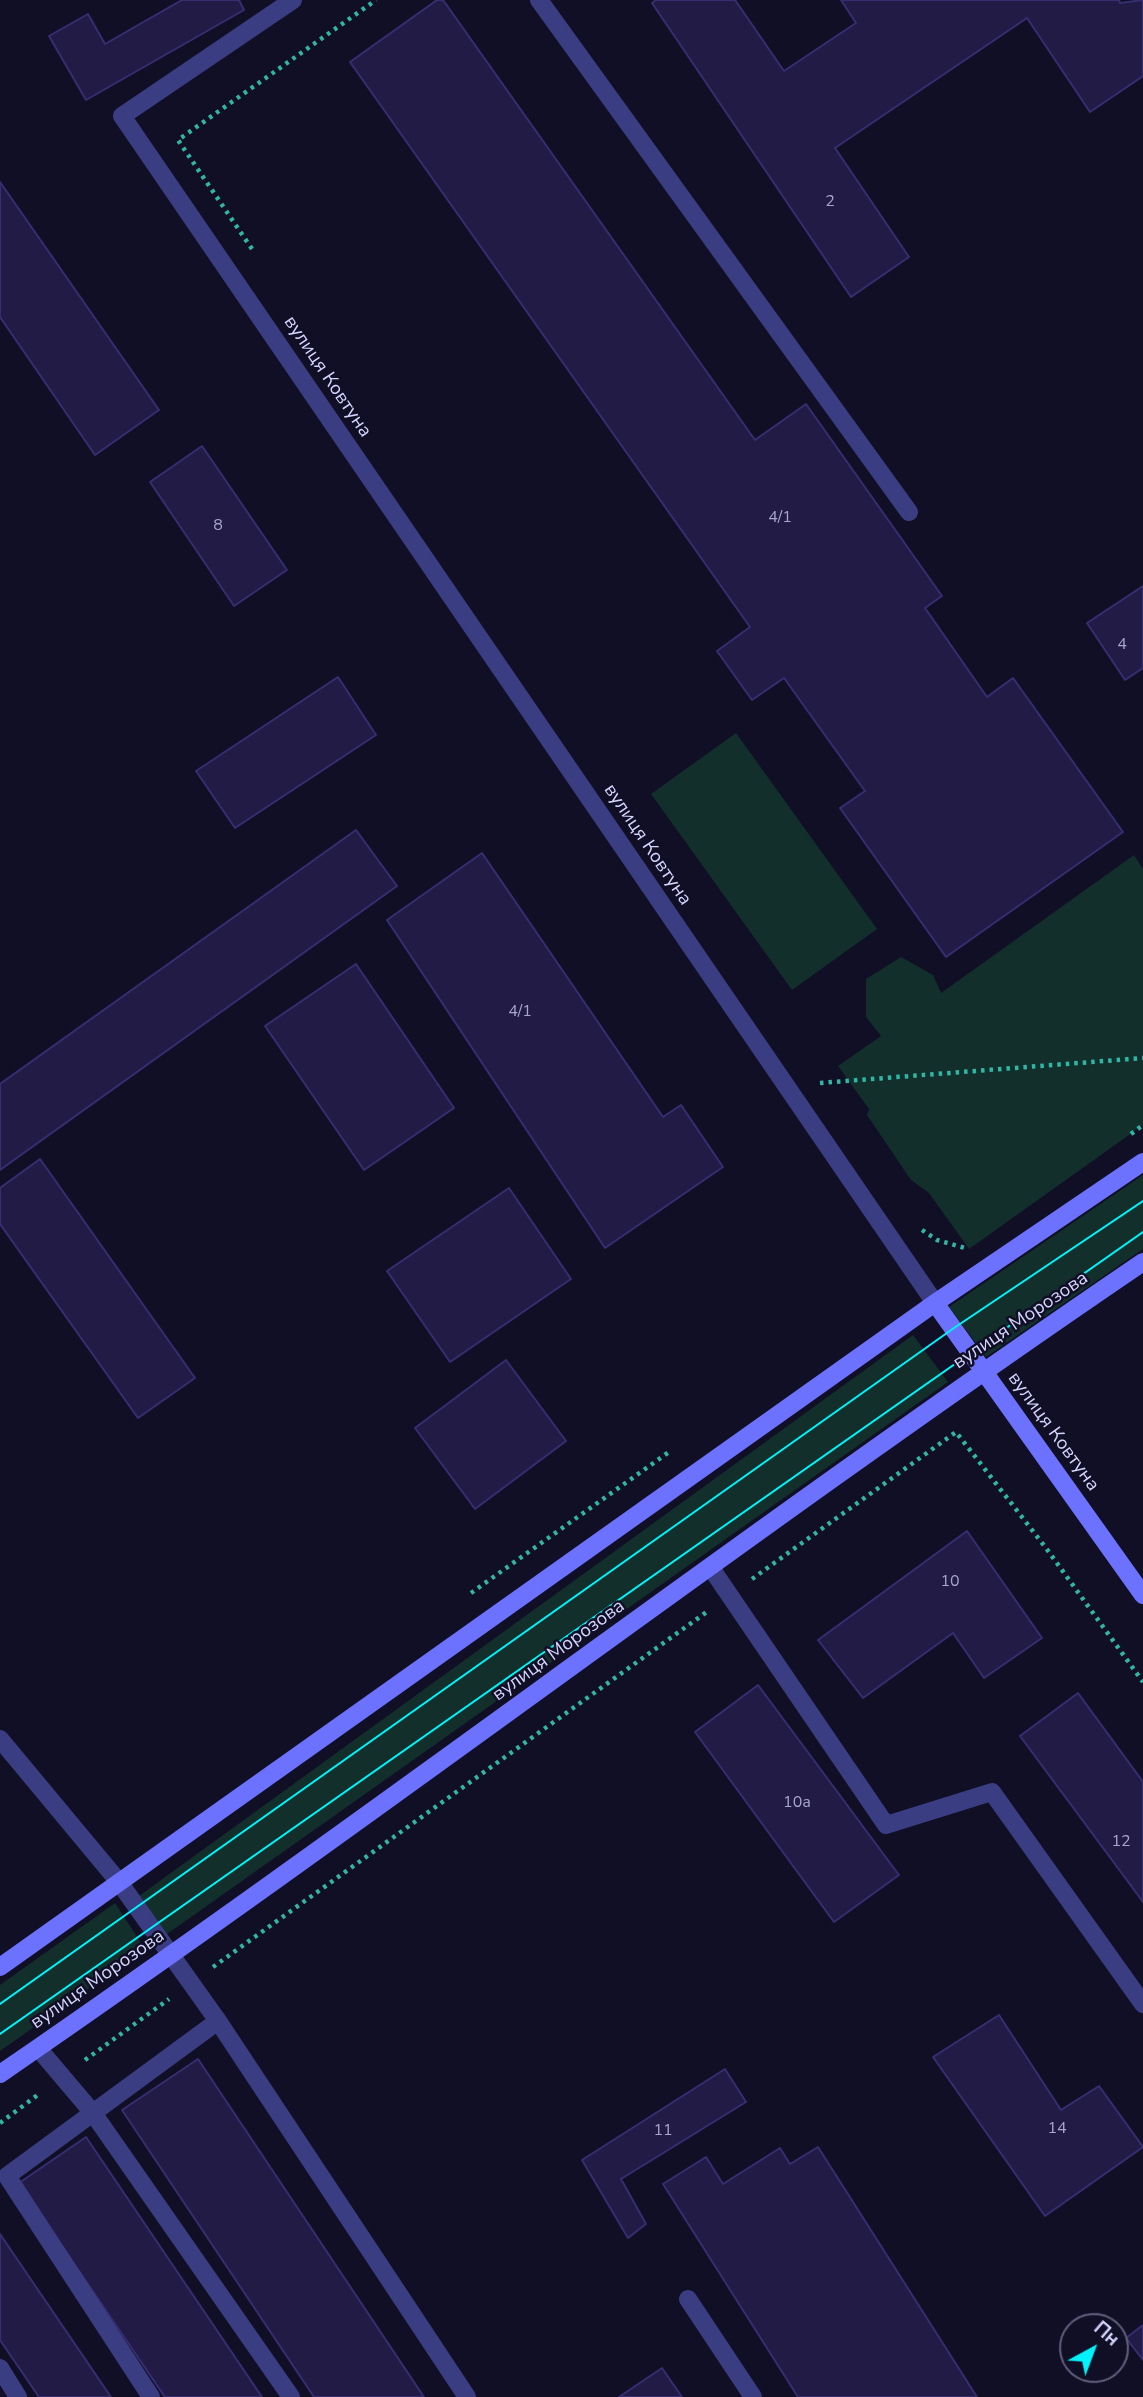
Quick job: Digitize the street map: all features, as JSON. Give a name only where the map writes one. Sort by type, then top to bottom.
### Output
[{"type":"main road","points":[[0,1967],[935,1303],[1143,1162]]},
{"type":"main road","name":"вулиця Морозова","points":[[0,2074],[711,1569],[983,1371],[1143,1262]]},
{"type":"main road","name":"вулиця Ковтуна","points":[[935,1303],[1143,1595]]},
{"type":"street","name":"вулиця Ковтуна","points":[[293,0],[122,116],[935,1303]]},
{"type":"street","points":[[538,0],[909,512]]},
{"type":"street","points":[[711,1569],[886,1825],[992,1792],[1143,2004]]},
{"type":"street","points":[[0,1739],[119,1882],[218,2021],[467,2397]]},
{"type":"street","points":[[151,2397],[4,2179],[218,2021]]},
{"type":"street","points":[[38,2048],[93,2113],[291,2397]]},
{"type":"street","points":[[688,2300],[753,2397]]},
{"type":"street","points":[[0,2368],[18,2397]]},
{"type":"path","points":[[256,255],[178,140],[376,0]]},
{"type":"path","points":[[819,1083],[1143,1058]]},
{"type":"path","points":[[811,1071],[826,1092]]},
{"type":"path","points":[[913,1224],[937,1240],[969,1249]]},
{"type":"path","points":[[0,2123],[190,1983],[956,1432],[1046,1548],[1143,1682]]},
{"type":"green space","points":[[736,733],[877,929],[792,990],[651,794]]},
{"type":"green space","points":[[1134,855],[1143,869],[1143,1125],[969,1249],[929,1193],[911,1180],[867,1115],[869,1109],[838,1066],[881,1036],[866,1017],[866,979],[901,957],[933,975],[941,993]]},
{"type":"green space","points":[[1143,1175],[1143,1249],[986,1357],[949,1307]]},
{"type":"green space","points":[[913,1335],[948,1382],[167,1934],[139,1896]]},
{"type":"green space","points":[[115,1903],[145,1949],[0,2051],[0,1985]]},
{"type":"building","points":[[182,0],[239,0],[244,10],[86,100],[49,36],[88,14],[105,44]]},
{"type":"building","points":[[437,0],[443,0],[755,440],[806,404],[942,596],[925,608],[987,697],[1013,678],[1123,832],[946,957],[840,808],[865,791],[784,678],[752,700],[717,651],[750,627],[350,62]]},
{"type":"building","points":[[656,0],[735,0],[784,71],[856,23],[841,0],[1119,0],[1120,3],[1143,0],[1143,76],[1090,112],[1027,18],[835,148],[909,257],[851,297],[652,3]]},
{"type":"building","points":[[0,182],[159,410],[95,455],[0,317]]},
{"type":"building","points":[[202,446],[287,570],[234,606],[150,482]]},
{"type":"building","points":[[1143,586],[1143,668],[1125,680],[1087,623]]},
{"type":"building","points":[[338,677],[376,735],[235,828],[196,771]]},
{"type":"building","points":[[356,830],[397,886],[0,1170],[0,1084]]},
{"type":"building","points":[[482,853],[663,1117],[681,1105],[723,1167],[605,1248],[387,920]]},
{"type":"building","points":[[356,964],[454,1108],[364,1170],[265,1026]]},
{"type":"building","points":[[40,1159],[195,1378],[138,1418],[0,1224],[0,1188]]},
{"type":"building","points":[[509,1188],[571,1279],[450,1362],[387,1271]]},
{"type":"building","points":[[506,1360],[566,1441],[475,1509],[415,1428]]},
{"type":"building","points":[[967,1531],[1042,1638],[984,1678],[953,1633],[863,1698],[818,1640]]},
{"type":"building","points":[[758,1685],[899,1875],[834,1922],[695,1732]]},
{"type":"building","points":[[1078,1693],[1143,1782],[1143,1902],[1020,1736]]},
{"type":"building","points":[[999,2015],[1061,2110],[1099,2086],[1143,2147],[1045,2216],[933,2057]]},
{"type":"building","points":[[198,2059],[424,2397],[314,2397],[122,2110]]},
{"type":"building","points":[[725,2069],[746,2102],[621,2179],[646,2224],[628,2238],[582,2160]]},
{"type":"building","points":[[86,2137],[262,2397],[165,2397],[19,2183]]},
{"type":"building","points":[[818,2147],[977,2397],[798,2397],[663,2184],[706,2157],[723,2184],[780,2148],[790,2164]]},
{"type":"building","points":[[0,2234],[111,2397],[39,2397],[0,2340]]},
{"type":"building","points":[[1143,2325],[1143,2360],[1129,2342],[1129,2336]]},
{"type":"building","points":[[662,2368],[682,2397],[619,2397]]},
{"type":"tram line","points":[[0,2004],[954,1328],[1143,1201]]},
{"type":"tram line","points":[[0,2034],[1143,1232]]}]
